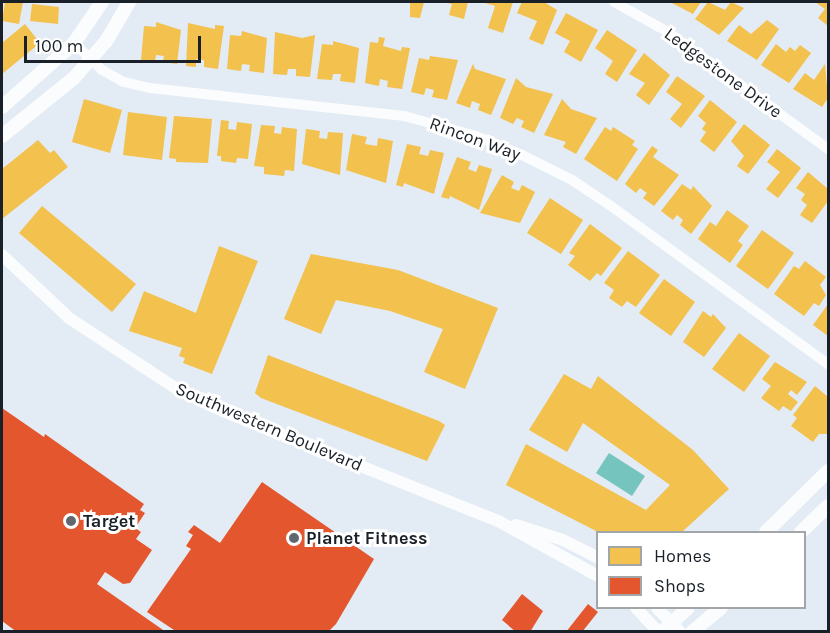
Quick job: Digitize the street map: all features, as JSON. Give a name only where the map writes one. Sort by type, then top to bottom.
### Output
[{"type":"main road","points":[[2,107],[74,44],[102,2]]},
{"type":"main road","points":[[2,136],[91,60],[129,2]]},
{"type":"main road","points":[[767,531],[828,471]]},
{"type":"main road","points":[[802,531],[828,506]]},
{"type":"main road","points":[[668,629],[687,609]]},
{"type":"main road","points":[[692,632],[720,609]]},
{"type":"street","name":"Ledgestone Drive","points":[[614,2],[668,32],[828,149]]},
{"type":"street","name":"Rincon Way","points":[[74,44],[91,60],[124,82],[150,88],[370,110],[476,136],[572,180],[828,364]]},
{"type":"street","name":"Southwestern Boulevard","points":[[2,255],[69,318],[174,387],[223,411],[500,522],[563,540],[596,557]]},
{"type":"street","name":"Southwestern Boulevard","points":[[500,522],[596,575]]},
{"type":"street","points":[[638,609],[668,629]]},
{"type":"street","points":[[658,609],[668,629]]},
{"type":"shaded area","points":[[609,453],[645,476],[632,496],[596,473]]},
{"type":"building: Homes","points":[[5,2],[23,2],[19,24],[2,21]]},
{"type":"building: Homes","points":[[410,2],[424,2],[420,18],[410,17]]},
{"type":"building: Homes","points":[[443,2],[468,2],[464,19],[449,15],[452,4]]},
{"type":"building: Homes","points":[[482,2],[513,2],[503,33],[488,28],[495,6]]},
{"type":"building: Homes","points":[[522,2],[544,2],[557,10],[543,45],[529,39],[537,21],[517,13]]},
{"type":"building: Homes","points":[[670,2],[701,2],[693,14]]},
{"type":"building: Homes","points":[[708,2],[725,10],[731,2],[744,8],[719,35],[695,19]]},
{"type":"building: Homes","points":[[815,2],[828,2],[828,26],[818,18],[825,9]]},
{"type":"building: Homes","points":[[32,4],[59,7],[58,24],[30,21]]},
{"type":"building: Homes","points":[[566,13],[598,30],[581,62],[564,52],[570,41],[555,33]]},
{"type":"building: Homes","points":[[767,20],[779,29],[757,60],[727,41],[739,25],[751,34]]},
{"type":"building: Homes","points":[[156,22],[181,30],[177,64],[163,62],[164,56],[156,55],[155,62],[141,60],[144,26],[156,27]]},
{"type":"building: Homes","points":[[188,23],[215,29],[215,25],[224,26],[218,69],[204,67],[204,60],[196,59],[196,67],[186,66]]},
{"type":"building: Homes","points":[[25,24],[40,43],[2,74],[2,43]]},
{"type":"building: Homes","points":[[607,30],[637,50],[617,82],[605,74],[613,61],[595,48]]},
{"type":"building: Homes","points":[[242,31],[267,38],[264,73],[249,71],[250,65],[242,64],[241,71],[227,69],[230,35],[241,36]]},
{"type":"building: Homes","points":[[275,32],[302,38],[315,35],[310,77],[296,76],[296,69],[288,69],[287,75],[273,74]]},
{"type":"building: Homes","points":[[379,37],[385,38],[383,46],[401,51],[402,47],[410,48],[402,89],[387,87],[388,81],[380,79],[379,86],[365,83],[370,42],[378,43]]},
{"type":"building: Homes","points":[[333,41],[359,48],[355,83],[340,81],[341,74],[333,74],[332,80],[317,79],[322,44],[333,45]]},
{"type":"building: Homes","points":[[776,44],[786,52],[790,47],[795,51],[800,45],[811,53],[789,83],[761,65]]},
{"type":"building: Homes","points":[[644,53],[670,75],[649,105],[636,95],[645,83],[629,74]]},
{"type":"building: Homes","points":[[430,56],[458,60],[447,100],[432,97],[434,90],[426,88],[424,95],[411,92],[419,58],[429,60]]},
{"type":"building: Homes","points":[[473,64],[475,69],[506,79],[491,115],[478,110],[480,104],[472,101],[470,108],[456,103]]},
{"type":"building: Homes","points":[[825,64],[828,98],[822,107],[793,89],[805,73],[814,80]]},
{"type":"building: Homes","points":[[677,76],[705,96],[681,128],[670,119],[682,104],[666,92]]},
{"type":"building: Homes","points":[[516,78],[526,87],[553,94],[534,133],[521,127],[524,121],[517,118],[513,124],[500,118]]},
{"type":"building: Homes","points":[[84,99],[122,110],[110,153],[72,142]]},
{"type":"building: Homes","points":[[562,99],[571,109],[597,118],[576,154],[563,147],[566,142],[544,135]]},
{"type":"building: Homes","points":[[710,100],[737,122],[714,152],[700,141],[706,132],[702,129],[706,123],[698,116]]},
{"type":"building: Homes","points":[[128,112],[167,117],[162,160],[123,155]]},
{"type":"building: Homes","points":[[174,116],[212,119],[208,163],[176,162],[176,159],[169,158]]},
{"type":"building: Homes","points":[[221,120],[229,121],[228,129],[236,130],[237,122],[252,124],[248,159],[237,158],[236,163],[221,161],[221,156],[217,156]]},
{"type":"building: Homes","points":[[744,124],[770,145],[748,174],[737,166],[744,156],[731,141]]},
{"type":"building: Homes","points":[[261,125],[275,126],[274,133],[281,134],[282,127],[297,129],[294,171],[285,170],[284,176],[264,174],[264,167],[254,166]]},
{"type":"building: Homes","points":[[605,127],[611,131],[613,127],[635,141],[632,145],[638,149],[617,181],[584,159]]},
{"type":"building: Homes","points":[[306,129],[320,131],[319,138],[327,139],[328,132],[343,133],[340,175],[302,164]]},
{"type":"building: Homes","points":[[352,134],[367,137],[365,144],[377,146],[378,138],[393,141],[386,183],[346,170]]},
{"type":"building: Homes","points":[[38,140],[50,153],[54,150],[68,167],[2,219],[2,169]]},
{"type":"building: Homes","points":[[407,144],[421,147],[419,154],[428,156],[430,150],[444,153],[434,194],[404,183],[403,187],[396,185]]},
{"type":"building: Homes","points":[[652,146],[658,150],[653,157],[679,175],[654,206],[643,198],[647,193],[640,188],[636,193],[625,184]]},
{"type":"building: Homes","points":[[777,149],[801,168],[778,198],[766,189],[780,172],[767,162]]},
{"type":"building: Homes","points":[[457,157],[471,162],[468,169],[476,172],[479,165],[492,169],[479,210],[450,196],[449,199],[441,197]]},
{"type":"building: Homes","points":[[808,172],[828,189],[828,201],[812,223],[800,215],[807,205],[801,200],[805,194],[796,188]]},
{"type":"building: Homes","points":[[502,175],[514,182],[511,188],[519,191],[522,185],[535,192],[520,223],[480,213]]},
{"type":"building: Homes","points":[[682,184],[691,190],[693,186],[712,206],[691,234],[680,225],[683,220],[677,215],[673,220],[661,211]]},
{"type":"building: Homes","points":[[550,198],[583,220],[561,254],[527,233]]},
{"type":"building: Homes","points":[[42,206],[136,284],[112,312],[19,233]]},
{"type":"building: Homes","points":[[727,210],[749,226],[738,241],[743,245],[730,263],[698,239],[710,222],[716,226]]},
{"type":"building: Homes","points":[[590,224],[622,248],[601,276],[597,273],[590,281],[568,265],[575,256],[569,253]]},
{"type":"building: Homes","points":[[762,230],[794,253],[768,289],[736,266]]},
{"type":"building: Homes","points":[[219,246],[258,261],[212,374],[183,363],[185,358],[179,356],[182,348],[129,331],[144,291],[196,313]]},
{"type":"building: Homes","points":[[628,251],[660,275],[636,307],[627,301],[622,307],[609,298],[614,290],[604,283]]},
{"type":"building: Homes","points":[[311,254],[398,270],[498,308],[465,389],[424,372],[443,329],[390,311],[336,300],[321,334],[284,319]]},
{"type":"building: Homes","points":[[805,261],[826,277],[820,285],[826,295],[819,306],[814,303],[804,316],[774,294],[794,266],[799,269]]},
{"type":"building: Homes","points":[[664,279],[695,302],[671,336],[639,313]]},
{"type":"building: Homes","points":[[828,304],[828,336],[813,325]]},
{"type":"building: Homes","points":[[703,311],[711,317],[713,314],[726,328],[704,357],[683,342]]},
{"type":"building: Homes","points":[[739,333],[770,356],[744,392],[712,369]]},
{"type":"building: Homes","points":[[268,355],[445,425],[427,461],[261,398],[255,393]]},
{"type":"building: Homes","points":[[775,362],[807,382],[797,395],[791,390],[788,394],[798,402],[791,411],[783,406],[779,411],[761,398],[771,386],[762,379]]},
{"type":"building: Homes","points":[[564,374],[591,389],[598,376],[693,450],[729,489],[683,531],[596,531],[506,485],[526,444],[646,510],[670,485],[583,423],[567,452],[529,430]]},
{"type":"building: Homes","points":[[815,386],[828,397],[828,434],[819,434],[813,442],[791,426],[797,418],[793,415]]},
{"type":"building: Shops","name":"Target","points":[[2,408],[44,437],[45,434],[144,504],[140,510],[145,513],[135,528],[141,532],[136,539],[152,550],[130,583],[123,584],[105,572],[97,584],[166,632],[17,632],[2,621]]},
{"type":"building: Shops","points":[[262,482],[374,559],[336,624],[328,632],[177,632],[147,612],[191,549],[186,546],[193,535],[188,532],[194,525],[220,543]]},
{"type":"building: Shops","points":[[522,594],[543,611],[530,632],[516,632],[502,620]]},
{"type":"building: Shops","points":[[588,604],[598,612],[582,632],[566,632]]},
{"type":"place","name":"Target","points":[[71,521]]},
{"type":"place","name":"Planet Fitness","points":[[294,538]]}]
